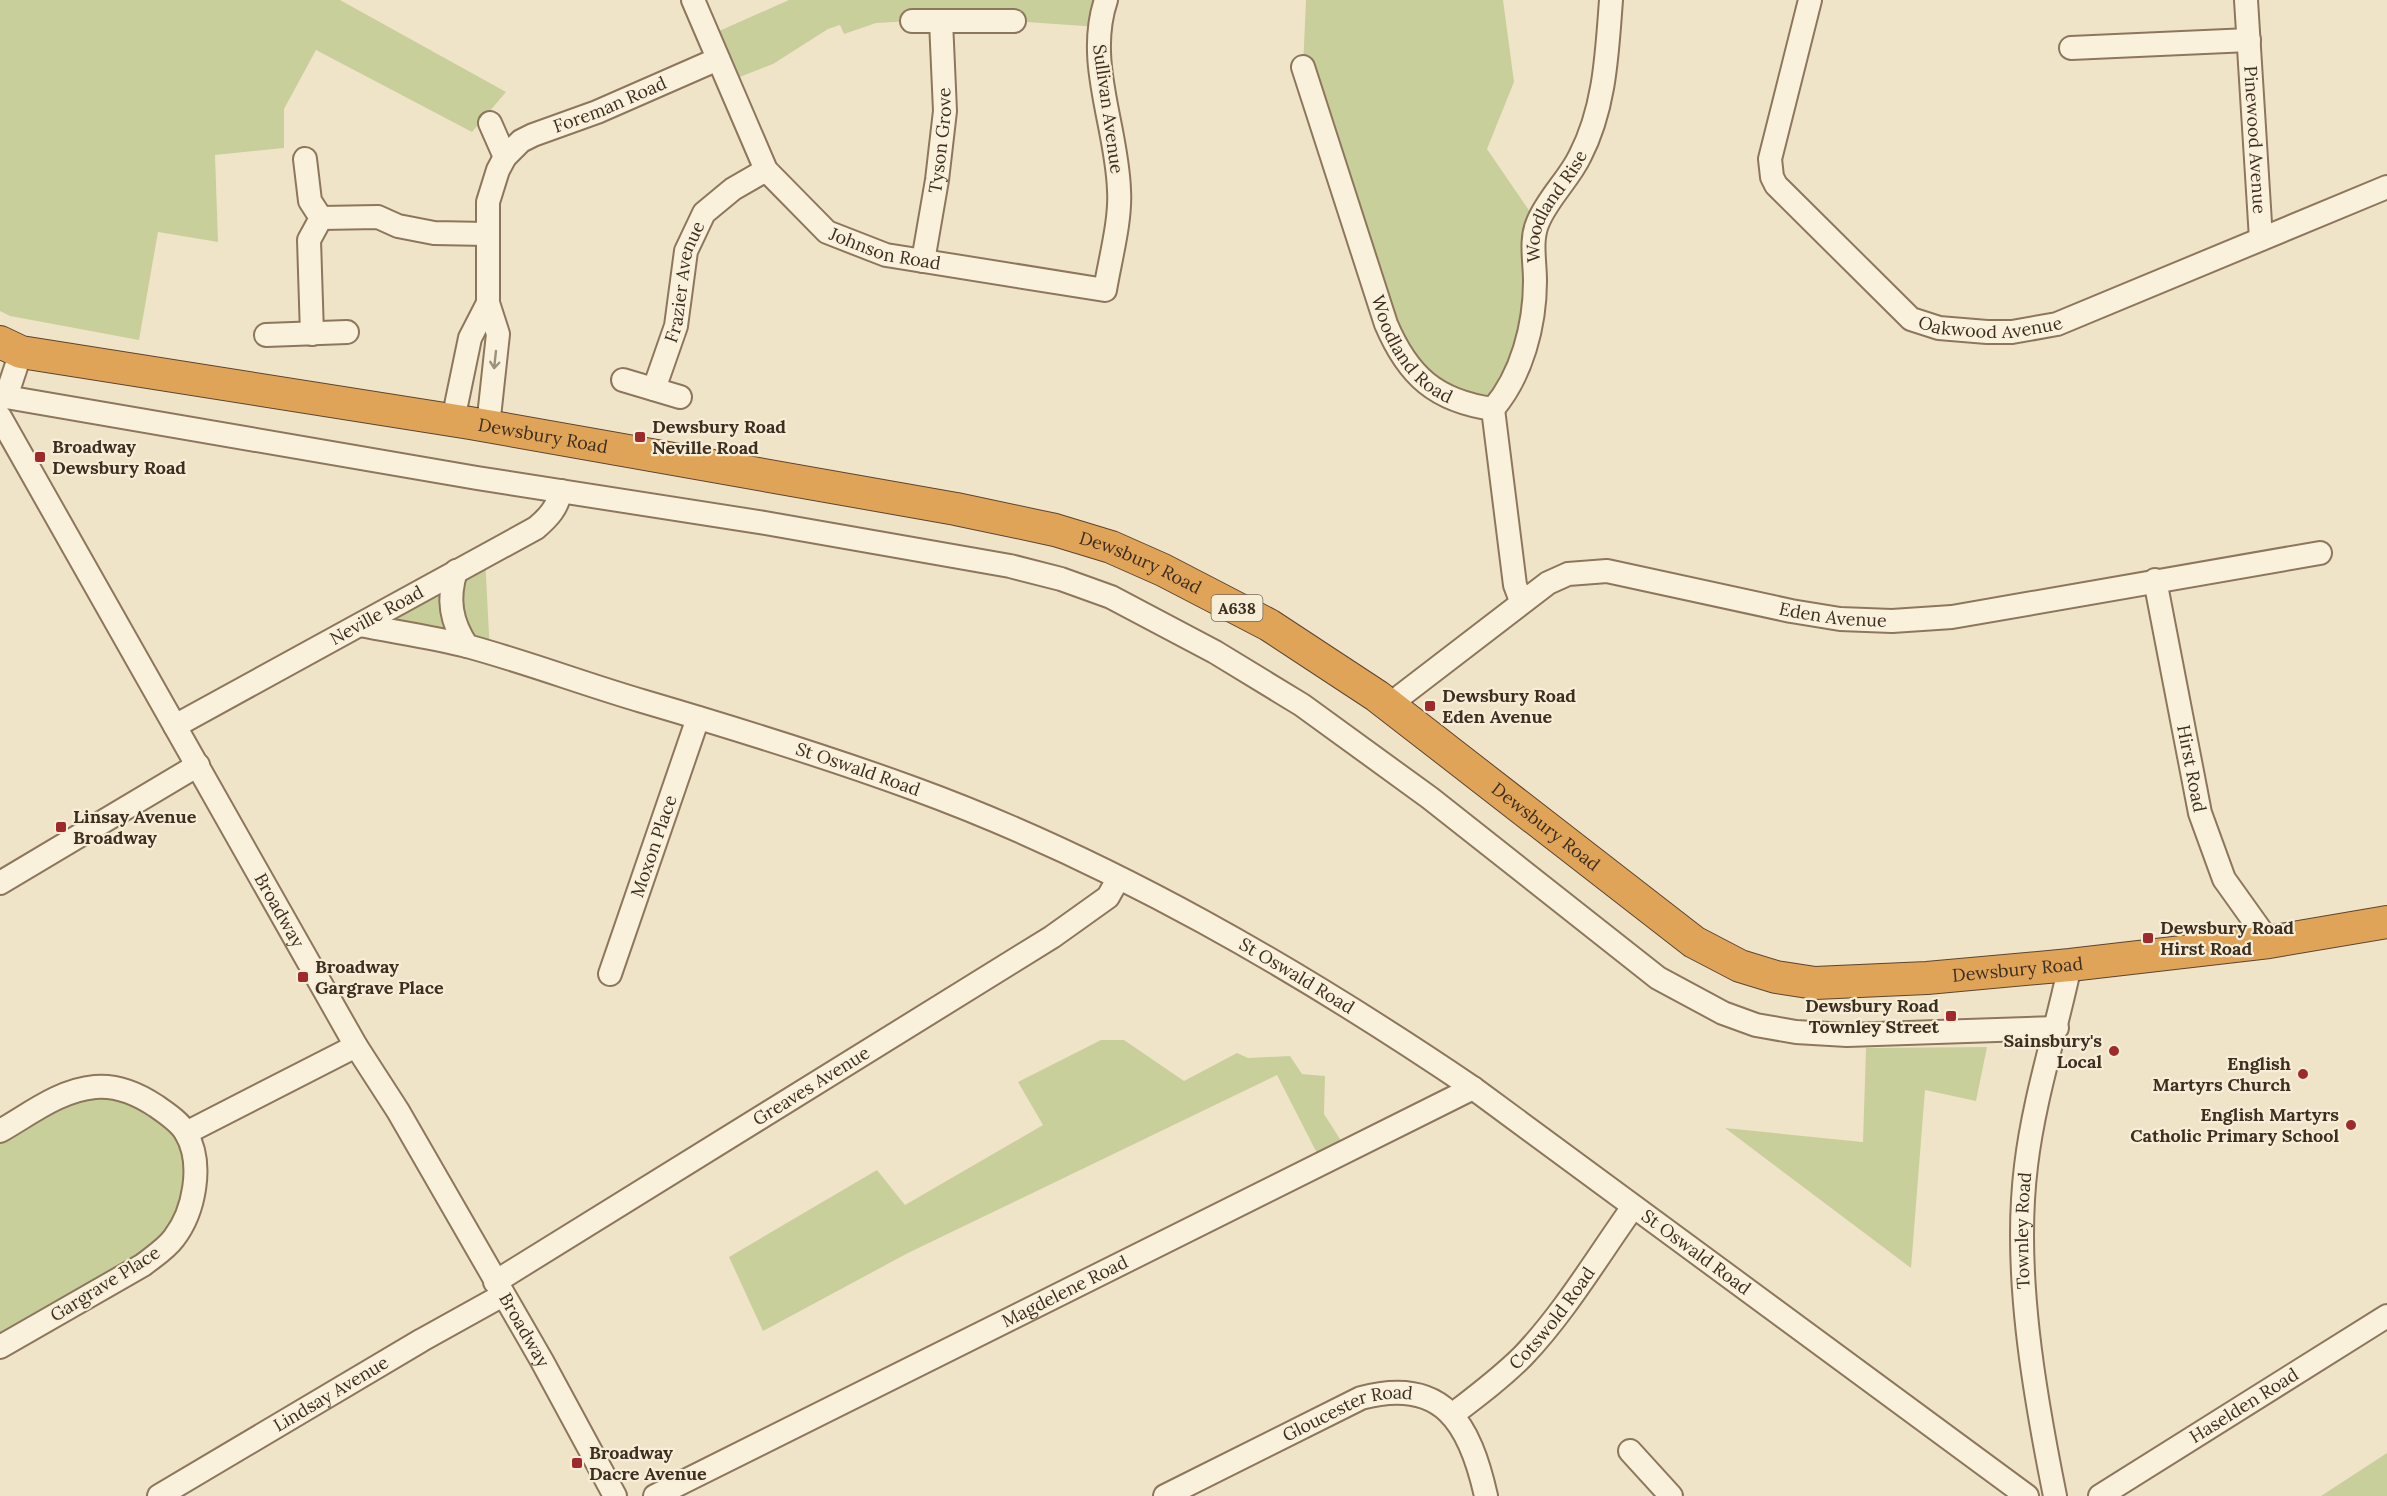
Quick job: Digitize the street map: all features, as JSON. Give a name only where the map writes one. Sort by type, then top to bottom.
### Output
[{"type":"highway","name":"Dewsbury Road","points":[[10,347],[453,420],[956,509],[1055,530],[1088,540],[1163,570],[1269,625],[1389,705],[1694,942],[1740,966],[1776,977],[1815,983],[1927,978],[2070,965],[2269,942],[2387,922]]},
{"type":"street","name":"Johnson Road","points":[[693,0],[766,170],[827,232],[886,255],[1106,290]]},
{"type":"street","name":"Sullivan Avenue","points":[[1106,0],[1098,27],[1097,56],[1116,152],[1120,193],[1106,290]]},
{"type":"street","name":"Woodland Rise","points":[[1493,409],[1503,398],[1521,359],[1531,324],[1535,298],[1533,246],[1538,222],[1579,159],[1592,131],[1601,100],[1611,0]]},
{"type":"street","name":"Oakwood Avenue","points":[[1810,0],[1770,159],[1772,177],[1784,193],[1911,319],[1925,326],[1963,331],[2012,332],[2035,329],[2080,316],[2387,187]]},
{"type":"street","name":"Pinewood Avenue","points":[[2246,0],[2261,239]]},
{"type":"street","points":[[912,21],[1014,21]]},
{"type":"street","name":"Tyson Grove","points":[[923,261],[938,180],[945,111],[941,21]]},
{"type":"street","name":"Pinewood Avenue","points":[[2071,48],[2249,40]]},
{"type":"street","name":"Foreman Road","points":[[488,426],[498,334],[488,303],[488,202],[498,170],[505,157],[521,141],[533,135],[597,112],[718,59]]},
{"type":"street","name":"Woodland Road","points":[[1303,67],[1386,324],[1398,353],[1411,370],[1429,387],[1476,407],[1493,409]]},
{"type":"street","points":[[490,123],[505,157]]},
{"type":"street","points":[[305,159],[310,201],[321,218]]},
{"type":"street","name":"Frazier Avenue","points":[[654,389],[676,326],[686,251],[704,213],[733,189],[766,170]]},
{"type":"street","points":[[321,218],[378,217],[398,226],[434,233],[487,234]]},
{"type":"street","points":[[312,334],[309,240],[321,218]]},
{"type":"street","name":"Foreman Road","points":[[453,420],[470,338],[488,303]]},
{"type":"street","points":[[266,335],[347,332]]},
{"type":"street","points":[[10,347],[2,405],[561,491],[1011,566],[1061,579],[1111,597],[1215,652],[1311,711],[1430,798],[1658,978],[1723,1013],[1756,1025],[1796,1032],[1847,1035],[2057,1028]]},
{"type":"street","points":[[623,380],[680,396]]},
{"type":"street","name":"Broadway","points":[[2,405],[176,726],[356,1046],[398,1111],[615,1496]]},
{"type":"street","points":[[1493,409],[1515,585],[1521,601]]},
{"type":"street","name":"Neville Road","points":[[176,726],[536,528],[549,517],[558,503],[561,491]]},
{"type":"street","name":"Eden Avenue","points":[[1389,705],[1521,601],[1548,583],[1568,574],[1607,571],[1791,611],[1840,619],[1892,621],[1952,617],[2320,552]]},
{"type":"street","points":[[456,571],[450,590],[451,609],[457,631],[467,646]]},
{"type":"street","name":"Hirst Road","points":[[2155,580],[2200,813],[2224,879],[2269,942]]},
{"type":"street","name":"St Oswald Road","points":[[360,625],[467,646],[917,789],[1042,842],[1118,879],[1299,976],[1385,1029],[1473,1088],[2027,1496]]},
{"type":"street","name":"Moxon Place","points":[[610,974],[698,718]]},
{"type":"street","points":[[0,883],[198,765]]},
{"type":"street","name":"Greaves Avenue","points":[[499,1289],[1052,937],[1108,897],[1118,879]]},
{"type":"street","name":"Townley Road","points":[[2055,1496],[2038,1410],[2021,1226],[2026,1165],[2038,1096],[2057,1028],[2070,965]]},
{"type":"street","points":[[0,1131],[54,1099],[98,1087],[139,1095],[163,1111],[186,1133],[356,1046]]},
{"type":"street","name":"Magdelene Road","points":[[655,1496],[1473,1088]]},
{"type":"street","name":"Gargrave Place","points":[[0,1347],[143,1265],[174,1239],[190,1206],[195,1187],[195,1167],[186,1133]]},
{"type":"street","name":"Cotswold Road","points":[[1452,1415],[1494,1383],[1523,1355],[1548,1326],[1633,1207]]},
{"type":"street","name":"Lindsay Avenue","points":[[159,1496],[499,1289]]},
{"type":"street","name":"Haselden Road","points":[[2100,1496],[2387,1316]]},
{"type":"street","name":"Gloucester Road","points":[[1165,1496],[1361,1398],[1384,1392],[1403,1392],[1422,1396],[1452,1415],[1466,1434],[1486,1496]]},
{"type":"street","points":[[1630,1451],[1671,1496]]},
{"type":"green space","points":[[0,0],[340,0],[506,92],[472,132],[316,50],[284,109],[284,148],[215,155],[218,242],[158,232],[139,340],[10,316],[0,311]]},
{"type":"green space","points":[[789,0],[1106,0],[1098,27],[1014,21],[912,21],[876,23],[844,34],[840,25],[828,29],[773,64],[727,82],[708,36]]},
{"type":"green space","points":[[1306,0],[1503,0],[1514,82],[1487,149],[1537,222],[1535,298],[1493,409],[1411,370],[1303,67]]},
{"type":"green space","points":[[485,556],[490,654],[360,625]]},
{"type":"green space","points":[[1101,1040],[1124,1040],[1184,1081],[1237,1053],[1248,1058],[1290,1056],[1302,1074],[1325,1076],[1324,1114],[1347,1150],[1322,1163],[1277,1075],[908,1253],[763,1331],[729,1257],[877,1170],[905,1205],[1043,1125],[1018,1082]]},
{"type":"green space","points":[[1987,1047],[1976,1101],[1925,1090],[1911,1268],[1725,1128],[1863,1142],[1866,1048]]},
{"type":"green space","points":[[98,1087],[186,1133],[182,1225],[0,1347],[0,1131]]},
{"type":"green space","points":[[2387,1453],[2387,1496],[2321,1496]]},
{"type":"place","name":"Dewsbury Road Neville Road","points":[[640,437]]},
{"type":"place","name":"Broadway Dewsbury Road","points":[[40,457]]},
{"type":"place","name":"Dewsbury Road Eden Avenue","points":[[1430,706]]},
{"type":"place","name":"Linsay Avenue Broadway","points":[[61,827]]},
{"type":"place","name":"Dewsbury Road Hirst Road","points":[[2148,938]]},
{"type":"place","name":"Broadway Gargrave Place","points":[[303,977]]},
{"type":"place","name":"Dewsbury Road Townley Street","points":[[1951,1016]]},
{"type":"place","name":"Sainsbury's Local","points":[[2114,1051]]},
{"type":"place","name":"English Martyrs Church","points":[[2303,1074]]},
{"type":"place","name":"English Martyrs Catholic Primary School","points":[[2351,1125]]},
{"type":"place","name":"Broadway Dacre Avenue","points":[[577,1463]]}]
